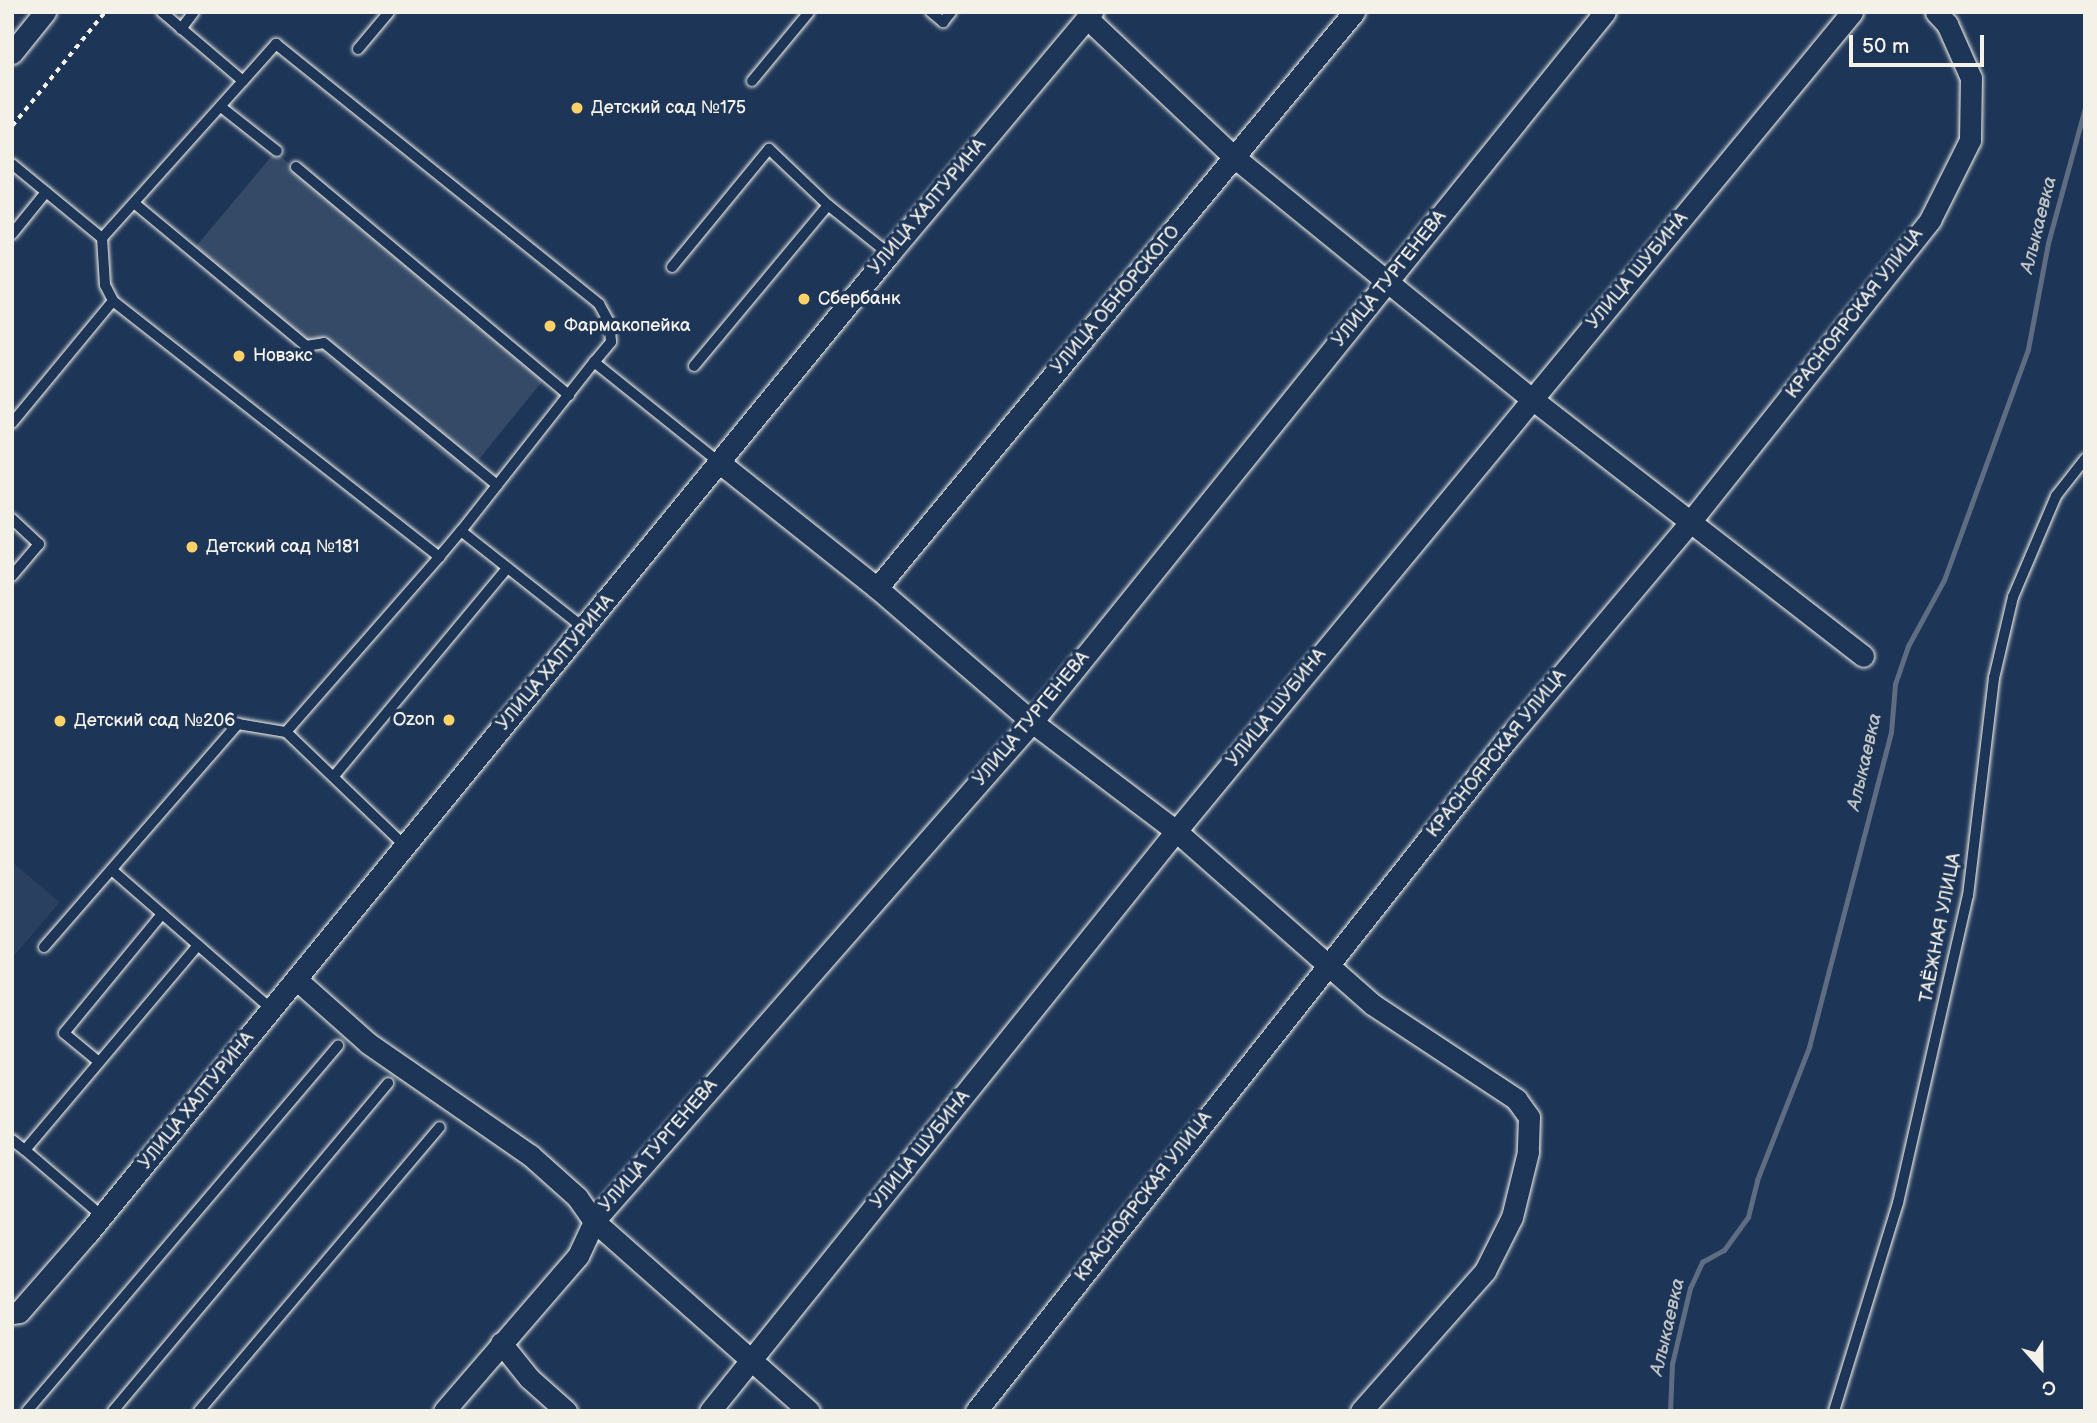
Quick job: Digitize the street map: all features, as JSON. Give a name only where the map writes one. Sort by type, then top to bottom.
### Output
[{"type":"street","points":[[12,52],[45,12]]},
{"type":"street","name":"УЛИЦА ОБНОРСКОГО","points":[[877,588],[1354,12]]},
{"type":"street","name":"УЛИЦА ТУРГЕНЕВА","points":[[444,1411],[578,1256],[594,1221],[1032,722],[1605,12]]},
{"type":"street","name":"УЛИЦА ШУБИНА","points":[[710,1411],[1176,831],[1852,12]]},
{"type":"street","name":"КРАСНОЯРСКАЯ УЛИЦА","points":[[976,1411],[1505,742],[1690,522],[1930,219],[1970,141],[1970,78],[1947,24],[1936,12]]},
{"type":"street","points":[[1090,15],[1234,157],[1532,399],[1863,656]]},
{"type":"street","name":"УЛИЦА ХАЛТУРИНА","points":[[16,1312],[102,1216],[889,254],[1090,15]]},
{"type":"street","points":[[720,463],[877,588],[1032,722],[1176,831],[1372,1004],[1517,1099],[1529,1117],[1528,1152],[1512,1217],[1485,1271],[1361,1411]]},
{"type":"street","points":[[296,979],[368,1043],[530,1155],[577,1196],[594,1221],[809,1411]]},
{"type":"street","points":[[502,1343],[529,1378],[566,1411]]},
{"type":"lane","points":[[162,12],[243,81]]},
{"type":"lane","points":[[181,29],[194,12]]},
{"type":"lane","points":[[358,49],[389,12]]},
{"type":"lane","points":[[752,81],[810,12]]},
{"type":"lane","points":[[931,12],[943,22],[951,12]]},
{"type":"lane","points":[[286,732],[439,557],[461,531],[611,342],[609,322],[599,304],[276,44],[102,238],[105,285],[113,301],[439,557]]},
{"type":"lane","points":[[221,107],[277,151]]},
{"type":"lane","points":[[672,267],[769,149],[828,205],[889,254]]},
{"type":"lane","points":[[12,164],[102,238]]},
{"type":"lane","points":[[296,167],[569,394]]},
{"type":"lane","points":[[12,234],[46,192]]},
{"type":"lane","points":[[134,203],[306,346],[324,343],[497,485]]},
{"type":"lane","points":[[694,366],[828,205]]},
{"type":"lane","points":[[12,423],[113,301]]},
{"type":"lane","points":[[594,362],[720,463]]},
{"type":"lane","name":"ТАЁЖНАЯ УЛИЦА","points":[[1835,1411],[1898,1203],[1965,909],[1994,678],[2013,597],[2056,496],[2085,459]]},
{"type":"lane","points":[[12,519],[39,544],[12,576]]},
{"type":"lane","points":[[461,531],[584,629]]},
{"type":"lane","points":[[334,776],[508,568]]},
{"type":"lane","points":[[44,947],[113,871],[238,724],[286,732],[404,845]]},
{"type":"lane","points":[[113,871],[271,1009]]},
{"type":"lane","points":[[99,1062],[64,1033],[162,914]]},
{"type":"lane","points":[[25,1150],[198,945]]},
{"type":"lane","points":[[27,1411],[338,1045]]},
{"type":"lane","points":[[113,1411],[388,1083]]},
{"type":"lane","points":[[199,1411],[440,1127]]},
{"type":"lane","points":[[12,1140],[102,1216]]},
{"type":"path","points":[[12,125],[105,12]]},
{"type":"shaded area","points":[[275,152],[545,378],[467,474],[193,250]]},
{"type":"shaded area","points":[[12,862],[60,902],[12,958]]},
{"type":"waterway","name":"Алыкаевка","points":[[1670,1411],[1672,1364],[1690,1288],[1702,1262],[1724,1250],[1748,1217],[1757,1180],[1809,1047],[1891,732],[1895,684],[1908,646],[1944,580],[2028,349],[2048,243],[2085,108]]},
{"type":"place","name":"Детский сад №175","points":[[577,108]]},
{"type":"place","name":"Сбербанк","points":[[804,299]]},
{"type":"place","name":"Фармакопейка","points":[[550,326]]},
{"type":"place","name":"Новэкс","points":[[239,356]]},
{"type":"place","name":"Детский сад №181","points":[[192,547]]},
{"type":"place","name":"Ozon","points":[[449,720]]},
{"type":"place","name":"Детский сад №206","points":[[60,721]]}]
